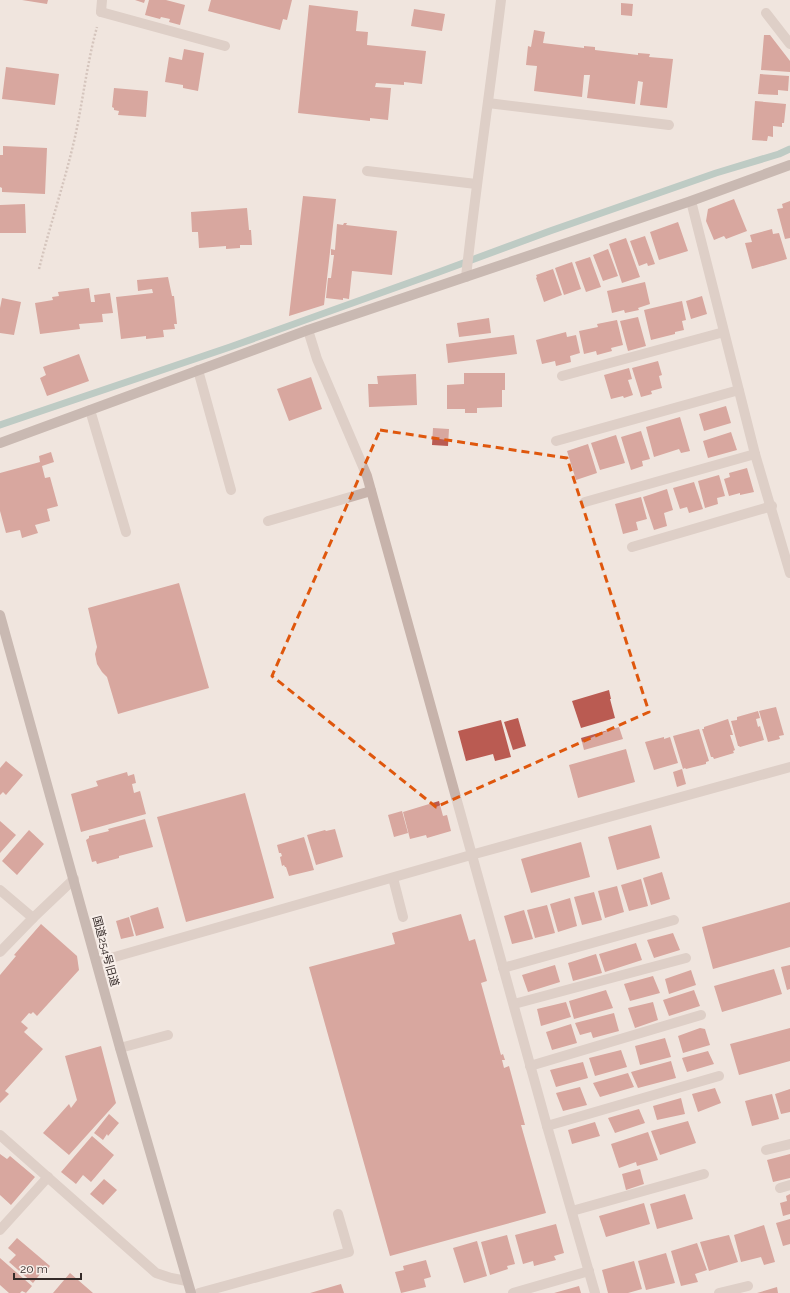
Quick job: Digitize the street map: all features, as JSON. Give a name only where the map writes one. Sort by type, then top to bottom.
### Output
[{"type":"street","points":[[102,0],[101,12],[225,46]]},
{"type":"street","points":[[466,277],[476,184],[501,0]]},
{"type":"street","points":[[766,13],[790,44]]},
{"type":"street","points":[[488,103],[669,125]]},
{"type":"street","points":[[0,443],[308,330],[691,201],[790,165]]},
{"type":"street","points":[[367,171],[476,184]]},
{"type":"street","points":[[691,201],[756,454],[790,572]]},
{"type":"street","points":[[308,330],[317,360],[367,476],[471,855],[595,1293]]},
{"type":"street","points":[[562,376],[724,332]]},
{"type":"street","points":[[198,370],[231,490]]},
{"type":"street","points":[[556,441],[739,390]]},
{"type":"street","points":[[90,410],[126,532]]},
{"type":"street","points":[[585,502],[756,454]]},
{"type":"street","points":[[268,521],[371,491]]},
{"type":"street","points":[[632,547],[772,506]]},
{"type":"street","name":"国道254号旧道","points":[[0,615],[120,1048],[191,1293]]},
{"type":"street","points":[[97,962],[471,855],[790,767]]},
{"type":"street","points":[[393,878],[403,917]]},
{"type":"street","points":[[0,952],[74,879]]},
{"type":"street","points":[[0,890],[33,918]]},
{"type":"street","points":[[503,968],[674,920]]},
{"type":"street","points":[[514,1004],[686,958]]},
{"type":"street","points":[[530,1066],[701,1015]]},
{"type":"street","points":[[120,1048],[168,1035]]},
{"type":"street","points":[[547,1126],[719,1076]]},
{"type":"street","points":[[0,1136],[156,1273],[187,1281]]},
{"type":"street","points":[[766,1150],[790,1144]]},
{"type":"street","points":[[572,1211],[704,1174]]},
{"type":"street","points":[[0,1230],[48,1177]]},
{"type":"street","points":[[199,1293],[349,1252],[338,1214]]},
{"type":"street","points":[[513,1293],[589,1271]]},
{"type":"street","points":[[719,1293],[748,1286]]},
{"type":"path","points":[[39,269],[61,193],[73,143],[91,48],[101,12]]},
{"type":"highlighted area","points":[[380,430],[567,458],[649,712],[436,807],[272,676]]},
{"type":"building","points":[[22,0],[48,0],[47,4]]},
{"type":"building","points":[[135,0],[145,0],[144,3]]},
{"type":"building","points":[[149,0],[166,0],[185,5],[180,25],[169,22],[170,19],[161,17],[160,19],[145,15]]},
{"type":"building","points":[[211,0],[292,0],[287,20],[283,19],[280,30],[208,11]]},
{"type":"building","points":[[621,3],[633,4],[632,16],[621,15]]},
{"type":"building","points":[[309,5],[358,11],[356,31],[368,32],[367,45],[426,51],[422,84],[404,82],[404,85],[376,83],[375,87],[391,88],[388,120],[370,118],[370,121],[298,113]]},
{"type":"building","points":[[414,9],[445,14],[442,31],[411,26]]},
{"type":"building","points":[[534,30],[545,32],[543,43],[584,48],[584,46],[595,47],[595,50],[638,55],[638,53],[650,54],[649,57],[673,59],[667,108],[640,105],[643,82],[638,81],[635,104],[587,98],[590,75],[584,75],[582,97],[534,91],[537,66],[526,65],[528,46],[531,47]]},
{"type":"building","points":[[764,35],[770,35],[790,61],[790,72],[761,70]]},
{"type":"building","points":[[184,49],[204,53],[198,91],[183,88],[183,85],[165,82],[169,57],[182,60]]},
{"type":"building","points":[[6,67],[59,74],[55,105],[2,99]]},
{"type":"building","points":[[760,74],[789,76],[788,91],[778,90],[778,95],[758,94]]},
{"type":"building","points":[[114,88],[148,91],[146,117],[118,115],[119,111],[114,110],[112,107]]},
{"type":"building","points":[[755,101],[786,104],[784,123],[782,123],[782,127],[773,126],[773,137],[768,136],[767,141],[752,140]]},
{"type":"building","points":[[3,146],[47,148],[45,194],[2,192],[2,188],[0,187],[0,155],[3,155]]},
{"type":"building","points":[[303,196],[336,199],[324,305],[289,316]]},
{"type":"building","points":[[734,199],[747,231],[726,239],[724,236],[714,240],[706,221],[708,209]]},
{"type":"building","points":[[790,201],[790,238],[785,239],[777,209],[783,208],[782,204]]},
{"type":"building","points":[[25,204],[26,233],[0,233],[0,205]]},
{"type":"building","points":[[247,208],[252,245],[240,245],[240,248],[226,249],[226,246],[199,248],[198,232],[192,232],[191,212]]},
{"type":"building","points":[[678,222],[688,251],[659,260],[650,232]]},
{"type":"building","points":[[344,223],[347,223],[346,225],[397,231],[392,275],[352,271],[349,299],[343,298],[343,300],[326,298],[328,278],[331,278],[334,255],[331,255],[331,249],[335,250],[337,224],[343,225]]},
{"type":"building","points":[[772,229],[773,234],[779,233],[787,259],[752,269],[745,243],[752,242],[750,235]]},
{"type":"building","points":[[645,236],[655,264],[648,266],[647,263],[639,266],[630,241]]},
{"type":"building","points":[[626,238],[640,277],[622,283],[609,244]]},
{"type":"building","points":[[608,249],[618,276],[603,281],[593,255]]},
{"type":"building","points":[[590,257],[601,287],[586,292],[575,262]]},
{"type":"building","points":[[572,262],[581,289],[564,295],[555,268]]},
{"type":"building","points":[[553,269],[562,295],[544,302],[536,275]]},
{"type":"building","points":[[168,277],[172,296],[174,296],[177,324],[174,324],[175,329],[163,330],[164,337],[146,339],[146,336],[121,339],[116,297],[153,293],[152,289],[138,291],[137,280]]},
{"type":"building","points":[[645,282],[650,304],[638,308],[639,310],[625,313],[624,310],[612,313],[607,291]]},
{"type":"building","points":[[89,288],[91,302],[95,302],[94,295],[110,293],[113,313],[102,314],[103,322],[79,324],[80,329],[40,334],[35,303],[53,300],[52,297],[59,296],[58,292]]},
{"type":"building","points":[[702,296],[707,314],[691,319],[686,301]]},
{"type":"building","points":[[2,298],[21,302],[14,335],[0,333],[0,308]]},
{"type":"building","points":[[682,301],[686,320],[682,321],[684,330],[675,332],[675,334],[651,340],[644,310]]},
{"type":"building","points":[[638,317],[646,346],[628,351],[620,321]]},
{"type":"building","points":[[489,318],[491,333],[459,337],[457,323]]},
{"type":"building","points":[[617,320],[623,345],[611,348],[612,351],[597,355],[596,351],[584,354],[579,331],[598,327],[597,324]]},
{"type":"building","points":[[566,332],[567,337],[576,335],[580,353],[570,356],[571,362],[556,366],[555,361],[542,364],[536,340]]},
{"type":"building","points":[[514,335],[517,354],[448,363],[446,344]]},
{"type":"building","points":[[79,354],[89,381],[47,396],[40,378],[46,375],[43,367]]},
{"type":"building","points":[[658,361],[662,375],[659,376],[662,388],[651,391],[652,394],[641,397],[632,368]]},
{"type":"building","points":[[629,368],[632,379],[628,380],[633,395],[624,398],[623,396],[611,399],[604,375]]},
{"type":"building","points":[[464,373],[505,373],[505,390],[502,390],[502,407],[477,408],[477,413],[465,413],[465,409],[447,409],[447,385],[464,384]]},
{"type":"building","points":[[416,374],[417,405],[369,407],[368,384],[378,384],[377,376]]},
{"type":"building","points":[[311,377],[322,409],[289,421],[277,389]]},
{"type":"building","points":[[726,406],[731,423],[704,431],[699,414]]},
{"type":"building","points":[[680,417],[690,451],[681,453],[679,449],[654,457],[646,427]]},
{"type":"building","points":[[433,428],[449,429],[448,446],[432,445]]},
{"type":"building","points":[[641,431],[650,459],[642,461],[643,466],[631,470],[621,437]]},
{"type":"building","points":[[731,432],[737,450],[708,458],[703,441]]},
{"type":"building","points":[[616,435],[625,463],[600,470],[591,443]]},
{"type":"building","points":[[588,444],[597,473],[576,480],[567,451]]},
{"type":"building","points":[[51,452],[54,462],[42,466],[45,478],[50,477],[58,506],[47,509],[50,521],[35,525],[38,533],[22,538],[20,530],[6,533],[0,511],[0,473],[40,462],[39,456]]},
{"type":"building","points":[[747,468],[754,492],[740,495],[740,493],[729,496],[724,479],[730,477],[729,473]]},
{"type":"building","points":[[719,475],[725,496],[717,498],[718,504],[705,508],[698,481]]},
{"type":"building","points":[[694,482],[703,509],[689,513],[687,507],[680,509],[673,488]]},
{"type":"building","points":[[667,489],[673,510],[664,513],[667,526],[654,530],[643,497]]},
{"type":"building","points":[[641,497],[647,519],[636,522],[638,530],[623,534],[615,504]]},
{"type":"building","points":[[179,583],[209,688],[118,714],[107,677],[97,664],[95,654],[97,647],[88,608]]},
{"type":"building","points":[[609,690],[615,718],[581,728],[572,701]]},
{"type":"building","points":[[776,707],[784,735],[779,736],[780,739],[768,742],[759,711]]},
{"type":"building","points":[[758,711],[760,718],[756,719],[758,727],[760,726],[764,740],[740,747],[738,746],[731,721],[737,720],[737,717]]},
{"type":"building","points":[[518,718],[526,746],[513,750],[504,722]]},
{"type":"building","points":[[728,719],[733,735],[730,735],[735,750],[733,751],[734,753],[714,759],[711,757],[702,729]]},
{"type":"building","points":[[501,720],[511,757],[495,761],[493,754],[466,761],[458,731]]},
{"type":"building","points":[[619,727],[623,739],[584,750],[581,738]]},
{"type":"building","points":[[699,729],[709,761],[706,762],[706,764],[683,769],[673,736]]},
{"type":"building","points":[[664,737],[664,739],[670,737],[678,763],[654,770],[645,742]]},
{"type":"building","points":[[626,749],[635,782],[578,798],[569,765]]},
{"type":"building","points":[[6,761],[23,775],[6,795],[3,792],[0,795],[0,768]]},
{"type":"building","points":[[682,769],[686,784],[677,787],[673,772]]},
{"type":"building","points":[[127,772],[128,776],[134,774],[136,783],[132,784],[134,793],[140,791],[146,814],[81,832],[71,794],[98,786],[96,781]]},
{"type":"building","points":[[245,793],[274,898],[186,922],[157,817]]},
{"type":"building","points":[[439,801],[443,816],[447,815],[451,831],[427,838],[426,835],[410,839],[403,812]]},
{"type":"building","points":[[402,811],[408,833],[394,837],[388,815]]},
{"type":"building","points":[[145,819],[153,847],[119,856],[119,858],[97,864],[96,861],[92,862],[86,840],[89,836]]},
{"type":"building","points":[[0,821],[16,835],[0,853]]},
{"type":"building","points":[[651,825],[660,858],[617,870],[608,837]]},
{"type":"building","points":[[335,829],[343,857],[316,865],[307,835]]},
{"type":"building","points":[[29,830],[44,844],[17,875],[2,861]]},
{"type":"building","points":[[304,837],[314,870],[289,876],[286,867],[284,865],[282,866],[280,857],[282,856],[281,853],[279,853],[277,845]]},
{"type":"building","points":[[581,842],[590,877],[531,893],[521,859]]},
{"type":"building","points":[[662,872],[670,899],[651,905],[643,878]]},
{"type":"building","points":[[641,879],[648,906],[629,911],[621,885]]},
{"type":"building","points":[[617,886],[624,912],[605,918],[598,891]]},
{"type":"building","points":[[594,892],[602,920],[582,925],[574,897]]},
{"type":"building","points":[[570,898],[577,926],[558,932],[550,904]]},
{"type":"building","points":[[790,902],[790,947],[713,969],[702,927]]},
{"type":"building","points":[[547,905],[555,933],[535,938],[527,910]]},
{"type":"building","points":[[158,907],[164,928],[136,936],[130,916]]},
{"type":"building","points":[[524,910],[533,939],[512,944],[504,916]]},
{"type":"building","points":[[461,914],[469,941],[475,939],[487,981],[481,983],[501,1055],[503,1054],[505,1060],[502,1060],[504,1068],[509,1066],[525,1125],[521,1125],[546,1213],[390,1256],[309,967],[395,944],[392,933]]},
{"type":"building","points":[[129,917],[134,936],[121,939],[116,921]]},
{"type":"building","points":[[41,924],[77,956],[79,970],[37,1016],[33,1012],[31,1014],[29,1013],[21,1022],[28,1028],[24,1032],[43,1049],[5,1091],[9,1094],[0,1103],[0,975],[16,956],[14,955]]},
{"type":"building","points":[[673,933],[680,950],[654,958],[647,940]]},
{"type":"building","points":[[636,943],[642,960],[605,972],[599,954]]},
{"type":"building","points":[[596,954],[602,973],[573,981],[568,963]]},
{"type":"building","points":[[555,965],[560,982],[528,992],[522,975]]},
{"type":"building","points":[[790,965],[790,989],[787,990],[781,967]]},
{"type":"building","points":[[774,969],[782,994],[722,1012],[714,986]]},
{"type":"building","points":[[691,970],[696,985],[669,994],[665,979]]},
{"type":"building","points":[[653,976],[660,993],[630,1001],[624,984]]},
{"type":"building","points":[[606,990],[613,1008],[574,1019],[569,1001]]},
{"type":"building","points":[[694,990],[700,1006],[669,1016],[663,1000]]},
{"type":"building","points":[[566,1002],[571,1017],[541,1026],[537,1009]]},
{"type":"building","points":[[653,1002],[658,1020],[635,1028],[628,1008]]},
{"type":"building","points":[[614,1013],[619,1031],[593,1038],[591,1032],[580,1035],[575,1023]]},
{"type":"building","points":[[571,1024],[577,1043],[552,1050],[546,1032]]},
{"type":"building","points":[[700,1028],[705,1029],[710,1045],[683,1053],[678,1036]]},
{"type":"building","points":[[790,1028],[790,1061],[739,1075],[730,1044]]},
{"type":"building","points":[[665,1038],[671,1057],[640,1065],[635,1046]]},
{"type":"building","points":[[101,1046],[116,1103],[69,1155],[43,1133],[69,1104],[71,1108],[77,1100],[65,1056]]},
{"type":"building","points":[[621,1050],[627,1067],[595,1076],[589,1058]]},
{"type":"building","points":[[708,1051],[714,1064],[687,1072],[682,1058]]},
{"type":"building","points":[[671,1061],[676,1078],[638,1088],[631,1072]]},
{"type":"building","points":[[583,1062],[588,1078],[556,1087],[550,1070]]},
{"type":"building","points":[[628,1073],[634,1087],[600,1097],[593,1083]]},
{"type":"building","points":[[580,1087],[587,1105],[563,1111],[556,1093]]},
{"type":"building","points":[[715,1088],[721,1103],[698,1112],[692,1094]]},
{"type":"building","points":[[790,1089],[790,1112],[781,1114],[775,1094]]},
{"type":"building","points":[[772,1094],[779,1119],[752,1126],[745,1101]]},
{"type":"building","points":[[681,1098],[685,1114],[657,1120],[653,1106]]},
{"type":"building","points":[[639,1109],[645,1123],[615,1133],[608,1118]]},
{"type":"building","points":[[109,1114],[119,1123],[103,1140],[94,1133]]},
{"type":"building","points":[[688,1121],[696,1143],[660,1155],[651,1131]]},
{"type":"building","points":[[595,1122],[600,1136],[572,1144],[568,1130]]},
{"type":"building","points":[[648,1132],[658,1160],[637,1166],[636,1162],[619,1168],[611,1144]]},
{"type":"building","points":[[92,1136],[114,1155],[91,1182],[83,1175],[76,1184],[61,1172]]},
{"type":"building","points":[[0,1154],[7,1159],[10,1156],[35,1177],[11,1205],[0,1195]]},
{"type":"building","points":[[790,1154],[790,1178],[773,1182],[767,1160]]},
{"type":"building","points":[[640,1169],[644,1184],[626,1190],[622,1174]]},
{"type":"building","points":[[104,1179],[117,1190],[103,1205],[90,1194]]},
{"type":"building","points":[[685,1194],[693,1219],[657,1229],[650,1204]]},
{"type":"building","points":[[790,1194],[790,1214],[783,1216],[780,1203],[787,1201],[786,1196]]},
{"type":"building","points":[[644,1203],[650,1224],[606,1237],[599,1216]]},
{"type":"building","points":[[790,1219],[790,1244],[783,1246],[776,1223]]},
{"type":"building","points":[[556,1224],[564,1253],[554,1256],[556,1260],[534,1266],[533,1261],[523,1264],[515,1235]]},
{"type":"building","points":[[764,1225],[775,1262],[764,1265],[761,1257],[741,1262],[734,1235]]},
{"type":"building","points":[[507,1235],[515,1264],[507,1266],[508,1269],[490,1275],[481,1242]]},
{"type":"building","points":[[729,1235],[738,1262],[709,1271],[700,1242]]},
{"type":"building","points":[[17,1238],[50,1266],[43,1275],[41,1273],[33,1283],[9,1262],[16,1255],[8,1248]]},
{"type":"building","points":[[477,1241],[487,1276],[464,1283],[453,1248]]},
{"type":"building","points":[[697,1243],[707,1270],[695,1274],[698,1282],[681,1286],[671,1251]]},
{"type":"building","points":[[666,1253],[675,1283],[646,1290],[638,1261]]},
{"type":"building","points":[[0,1258],[32,1286],[26,1293],[22,1291],[20,1293],[9,1293],[0,1285]]},
{"type":"building","points":[[426,1260],[431,1277],[424,1279],[426,1287],[401,1293],[395,1272],[404,1270],[403,1266]]},
{"type":"building","points":[[634,1261],[642,1289],[628,1293],[608,1293],[602,1270]]},
{"type":"building","points":[[70,1273],[93,1293],[53,1293]]},
{"type":"building","points":[[341,1284],[344,1293],[310,1293]]},
{"type":"building","points":[[579,1286],[581,1293],[554,1293]]},
{"type":"building","points":[[777,1287],[778,1293],[757,1293]]},
{"type":"waterway","points":[[0,425],[230,347],[550,231],[716,173],[779,154],[790,149]]}]
